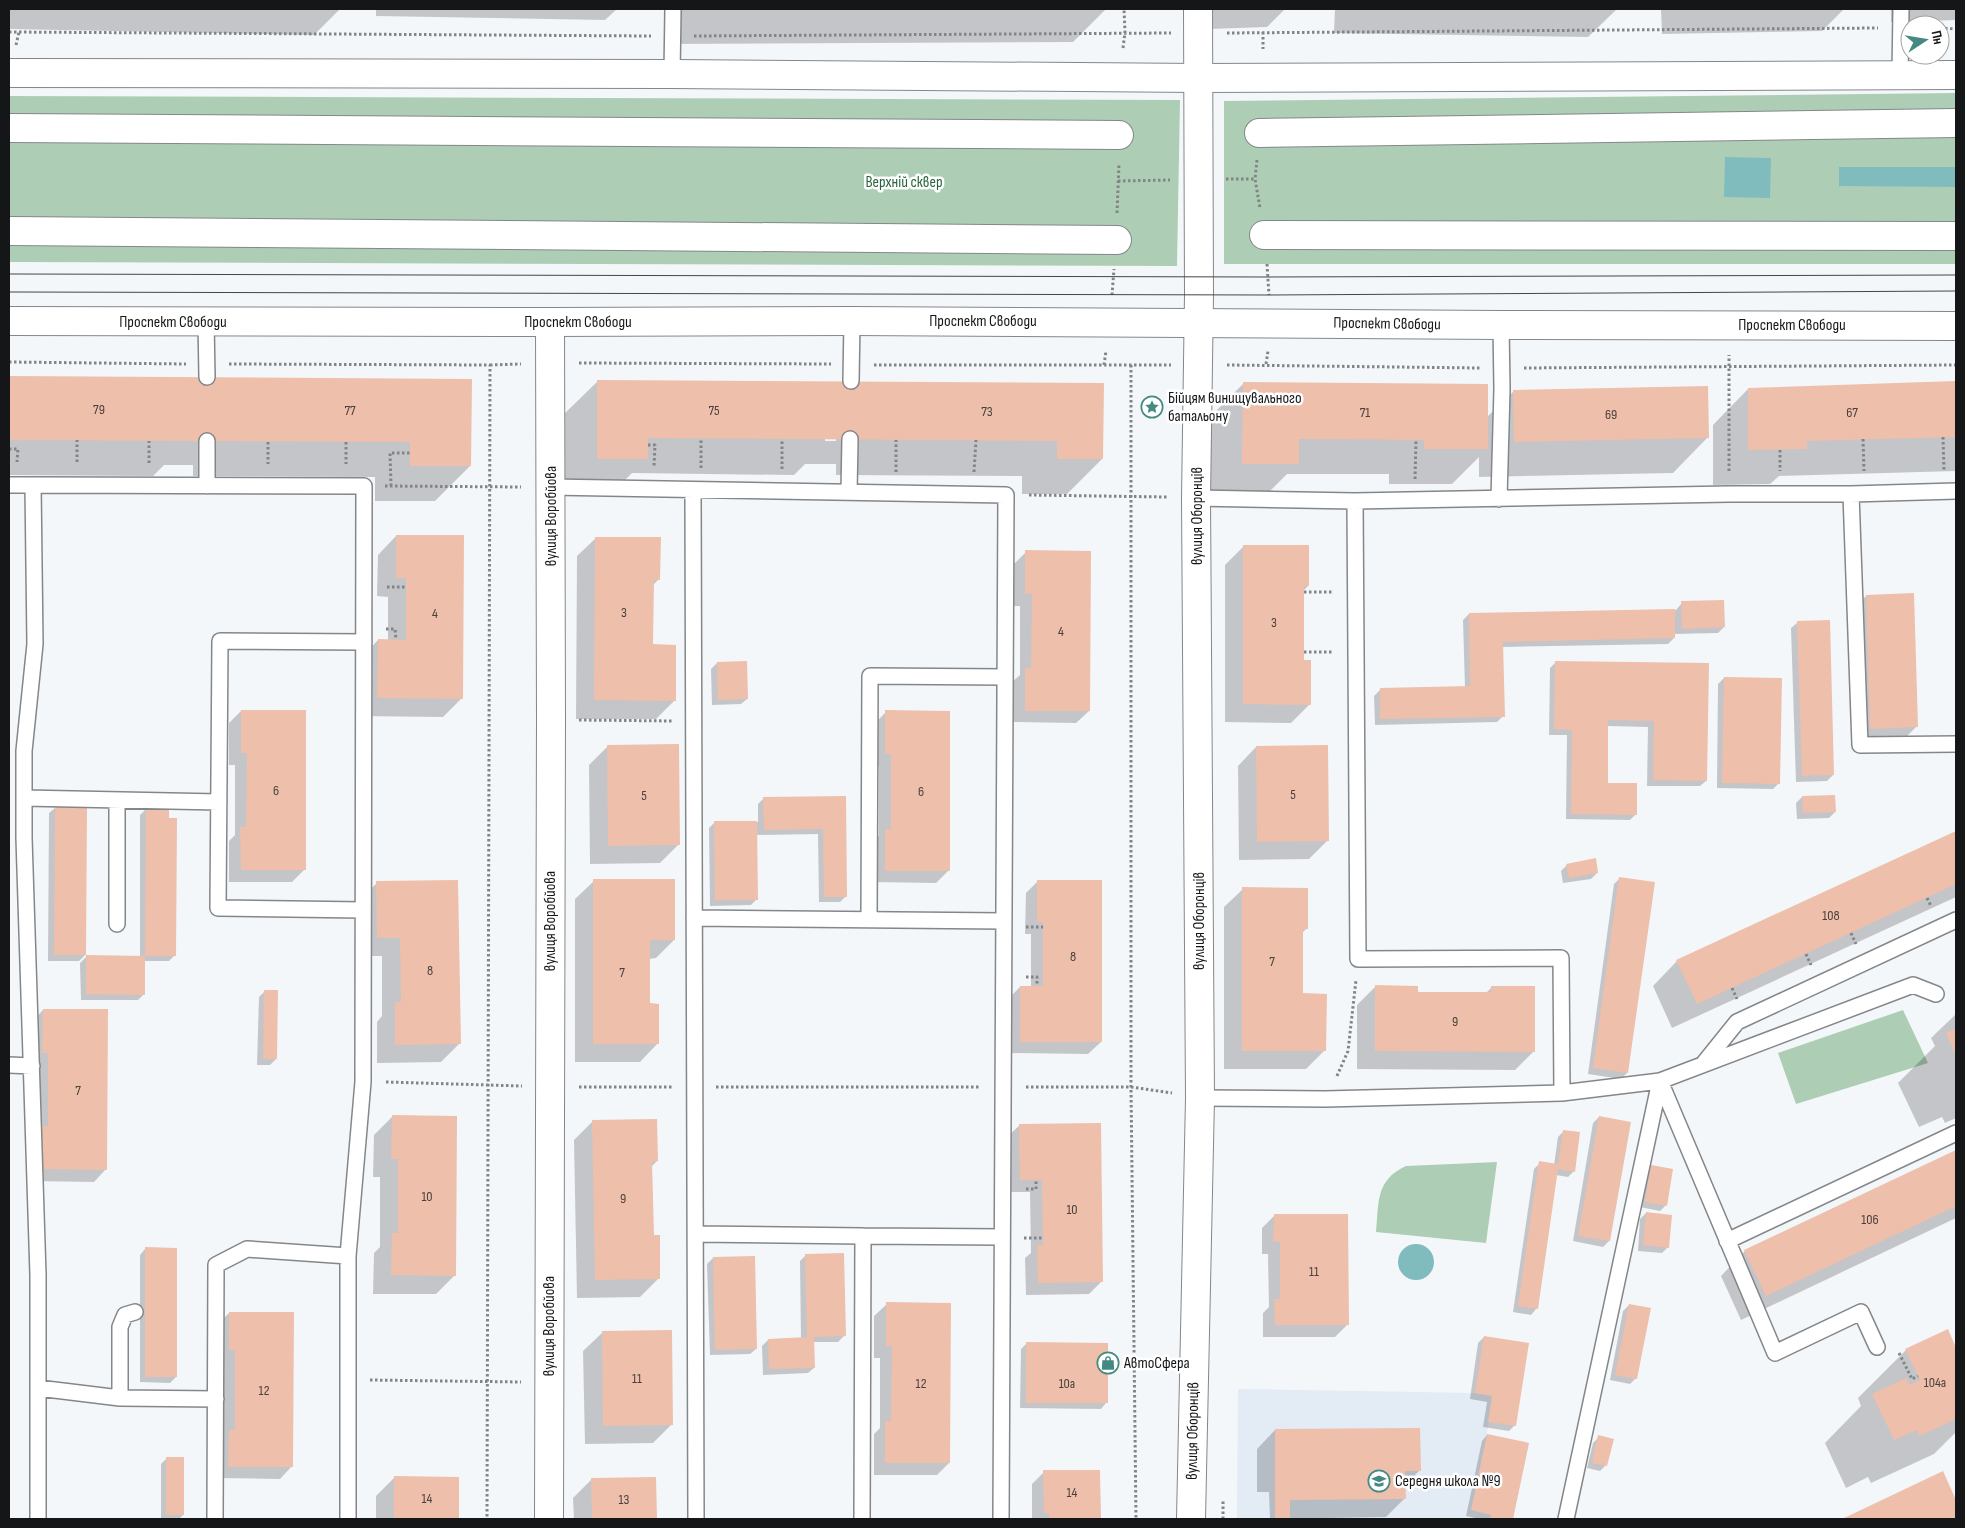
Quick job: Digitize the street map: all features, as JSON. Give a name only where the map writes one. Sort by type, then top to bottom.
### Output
[{"type":"street","name":"вулиця Оборонців","points":[[1191,1519],[1200,1098],[1196,498],[1199,21]]},
{"type":"street","points":[[9,73],[672,74],[1120,78],[1956,75]]},
{"type":"street","points":[[1259,134],[1956,123]]},
{"type":"street","points":[[9,128],[1119,135]]},
{"type":"street","points":[[9,231],[1117,240]]},
{"type":"street","points":[[1264,235],[1956,236]]},
{"type":"street","name":"Проспект Свободи","points":[[9,321],[550,322],[852,320],[1501,326],[1956,326]]},
{"type":"street","name":"вулиця Воробйова","points":[[549,1519],[550,322]]},
{"type":"lane","points":[[672,74],[673,9]]},
{"type":"lane","points":[[1900,65],[1900,75]]},
{"type":"lane","points":[[852,320],[852,381]]},
{"type":"lane","points":[[206,322],[207,371]]},
{"type":"lane","points":[[1499,499],[1501,326]]},
{"type":"lane","points":[[849,492],[850,440]]},
{"type":"lane","points":[[207,441],[207,486]]},
{"type":"lane","points":[[9,485],[364,486],[363,1082],[348,1256],[348,1519]]},
{"type":"lane","points":[[33,485],[35,644],[24,751],[24,898],[32,1066],[38,1275],[38,1519]]},
{"type":"lane","points":[[550,487],[1006,494],[1001,1519]]},
{"type":"lane","points":[[696,1519],[693,722],[697,490]]},
{"type":"lane","points":[[1196,498],[1355,501],[1951,491]]},
{"type":"lane","points":[[1858,494],[1860,746],[1956,744]]},
{"type":"lane","points":[[1355,501],[1358,959],[1561,958],[1562,1093]]},
{"type":"lane","points":[[364,642],[220,641],[218,908],[364,910]]},
{"type":"lane","points":[[869,920],[870,676],[1005,677]]},
{"type":"lane","points":[[24,798],[219,802]]},
{"type":"lane","points":[[116,924],[117,800]]},
{"type":"lane","points":[[694,918],[1004,921]]},
{"type":"lane","points":[[1703,1064],[1737,1022],[1956,920]]},
{"type":"lane","points":[[1200,1098],[1325,1099],[1562,1093],[1660,1081],[1914,985],[1936,994]]},
{"type":"lane","points":[[9,1065],[32,1066]]},
{"type":"lane","points":[[1660,1081],[1775,1353],[1860,1312],[1878,1347]]},
{"type":"lane","points":[[1566,1519],[1660,1081]]},
{"type":"lane","points":[[1728,1241],[1956,1133]]},
{"type":"lane","points":[[695,1234],[1002,1237]]},
{"type":"lane","points":[[862,1519],[863,1236]]},
{"type":"lane","points":[[215,1519],[216,1265],[247,1249],[348,1256]]},
{"type":"lane","points":[[120,1398],[120,1328],[125,1315],[136,1312]]},
{"type":"lane","points":[[38,1388],[120,1398],[216,1399]]},
{"type":"path","points":[[1120,78],[1125,32],[1124,9]]},
{"type":"path","points":[[9,32],[672,37],[1125,32],[1199,21],[1263,32],[1900,28]]},
{"type":"path","points":[[1263,32],[1263,78]]},
{"type":"path","points":[[1259,134],[1255,179],[1264,235],[1270,323],[1266,364]]},
{"type":"path","points":[[1104,365],[1117,240],[1119,135]]},
{"type":"path","points":[[1729,325],[1729,494]]},
{"type":"path","points":[[9,362],[207,371],[490,365],[487,1519]]},
{"type":"path","points":[[1136,1519],[1131,1087],[1130,365],[1266,364],[1502,368],[1729,368],[1956,365]]},
{"type":"path","points":[[1943,437],[1951,491]]},
{"type":"path","points":[[697,490],[701,439]]},
{"type":"path","points":[[782,439],[782,491]]},
{"type":"path","points":[[895,493],[896,440]]},
{"type":"path","points":[[973,494],[976,440]]},
{"type":"path","points":[[1415,500],[1416,440]]},
{"type":"path","points":[[1858,494],[1863,440]]},
{"type":"path","points":[[648,445],[654,445],[653,488]]},
{"type":"path","points":[[391,486],[390,453],[410,453]]},
{"type":"path","points":[[364,486],[550,487]]},
{"type":"path","points":[[1006,494],[1196,498]]},
{"type":"path","points":[[1304,592],[1356,592]]},
{"type":"path","points":[[1304,652],[1356,652]]},
{"type":"path","points":[[551,720],[693,722]]},
{"type":"path","points":[[1325,1099],[1348,1051],[1358,959]]},
{"type":"path","points":[[363,1082],[694,1088],[1131,1087],[1200,1098]]},
{"type":"path","points":[[348,1380],[549,1383]]},
{"type":"shaded area","name":"Середня школа №9","points":[[1238,1389],[1475,1393],[1492,1396],[1487,1434],[1529,1443],[1513,1519],[1237,1519]]},
{"type":"green space","points":[[1956,93],[1956,264],[1224,264],[1224,101]]},
{"type":"green space","name":"Верхній сквер","points":[[9,96],[1180,100],[1177,266],[9,262]]},
{"type":"green space","points":[[1903,1010],[1928,1063],[1796,1104],[1778,1053]]},
{"type":"green space","points":[[1497,1162],[1486,1243],[1376,1232],[1380,1193],[1389,1178],[1406,1166]]},
{"type":"water","points":[[1725,157],[1771,158],[1770,198],[1724,197]]},
{"type":"water","points":[[1839,167],[1956,167],[1956,187],[1839,186]]},
{"type":"water","points":[[1416,1244],[1423,1245],[1429,1249],[1433,1255],[1433,1269],[1429,1275],[1423,1279],[1416,1280],[1409,1279],[1403,1275],[1399,1269],[1398,1262],[1399,1255],[1403,1249],[1409,1245]]},
{"type":"building","points":[[9,376],[472,379],[471,466],[410,466],[410,442],[9,440]]},
{"type":"building","points":[[597,380],[1104,383],[1103,459],[1057,459],[1057,441],[648,438],[648,459],[597,459]]},
{"type":"building","points":[[1956,381],[1956,437],[1807,441],[1807,449],[1748,450],[1748,388]]},
{"type":"building","points":[[1243,382],[1488,384],[1488,449],[1424,449],[1424,440],[1299,439],[1299,464],[1242,464]]},
{"type":"building","points":[[1708,386],[1709,438],[1514,442],[1513,390]]},
{"type":"building","points":[[396,535],[464,535],[463,699],[377,698],[378,639],[406,640],[406,578],[396,578]]},
{"type":"building","points":[[595,537],[661,537],[660,580],[654,580],[653,644],[676,645],[676,701],[594,700]]},
{"type":"building","points":[[1243,545],[1309,545],[1309,586],[1304,586],[1304,660],[1311,660],[1311,705],[1243,704]]},
{"type":"building","points":[[1025,550],[1091,551],[1090,711],[1025,711],[1025,668],[1031,668],[1032,594],[1025,594]]},
{"type":"building","points":[[1914,593],[1918,727],[1870,729],[1866,595]]},
{"type":"building","points":[[1724,600],[1725,627],[1682,629],[1681,601]]},
{"type":"building","points":[[1675,609],[1675,638],[1503,642],[1505,717],[1380,719],[1380,688],[1470,686],[1469,613]]},
{"type":"building","points":[[1830,620],[1834,775],[1802,776],[1797,621]]},
{"type":"building","points":[[747,661],[748,699],[718,700],[717,662]]},
{"type":"building","points":[[1555,661],[1709,663],[1707,781],[1653,780],[1654,721],[1608,720],[1608,783],[1637,783],[1637,815],[1571,814],[1572,730],[1554,729]]},
{"type":"building","points":[[1724,677],[1782,678],[1780,784],[1722,783]]},
{"type":"building","points":[[241,710],[306,710],[306,870],[241,870],[240,827],[246,827],[247,753],[241,753]]},
{"type":"building","points":[[885,710],[950,711],[950,871],[885,871],[885,829],[891,829],[891,754],[885,754]]},
{"type":"building","points":[[679,744],[680,845],[608,846],[607,745]]},
{"type":"building","points":[[1328,745],[1329,841],[1257,842],[1256,746]]},
{"type":"building","points":[[1835,795],[1836,812],[1803,813],[1802,796]]},
{"type":"building","points":[[846,796],[847,897],[824,897],[823,829],[764,830],[763,797]]},
{"type":"building","points":[[55,806],[87,806],[86,955],[54,955]]},
{"type":"building","points":[[146,807],[169,807],[169,818],[177,818],[176,956],[145,956]]},
{"type":"building","points":[[714,821],[757,821],[758,900],[715,900]]},
{"type":"building","points":[[1956,831],[1956,884],[1697,1004],[1676,960]]},
{"type":"building","points":[[1596,858],[1598,873],[1569,878],[1566,864]]},
{"type":"building","points":[[1619,877],[1655,882],[1628,1073],[1593,1068]]},
{"type":"building","points":[[593,879],[675,879],[675,940],[650,940],[650,1003],[659,1004],[659,1044],[593,1044]]},
{"type":"building","points":[[458,880],[461,1044],[395,1045],[395,1002],[401,1002],[400,938],[377,938],[376,881]]},
{"type":"building","points":[[1037,880],[1102,880],[1102,1042],[1020,1042],[1020,986],[1043,986],[1043,922],[1037,922]]},
{"type":"building","points":[[1242,887],[1308,888],[1308,929],[1303,929],[1303,993],[1327,994],[1326,1051],[1242,1051]]},
{"type":"building","points":[[86,955],[145,956],[145,995],[86,994]]},
{"type":"building","points":[[1375,985],[1418,986],[1418,992],[1491,992],[1491,986],[1535,986],[1535,1052],[1375,1051]]},
{"type":"building","points":[[264,990],[278,990],[277,1059],[263,1059]]},
{"type":"building","points":[[43,1009],[108,1009],[107,1170],[42,1169],[42,1126],[48,1126],[48,1053],[42,1053]]},
{"type":"building","points":[[1956,1029],[1956,1056],[1946,1033]]},
{"type":"building","points":[[392,1115],[457,1116],[456,1276],[391,1275],[392,1233],[398,1233],[398,1159],[391,1159]]},
{"type":"building","points":[[1599,1116],[1631,1122],[1610,1241],[1578,1236]]},
{"type":"building","points":[[657,1119],[658,1161],[652,1162],[654,1235],[660,1235],[660,1279],[595,1280],[592,1120]]},
{"type":"building","points":[[1101,1123],[1103,1282],[1038,1283],[1037,1245],[1043,1245],[1042,1180],[1020,1180],[1019,1124]]},
{"type":"building","points":[[1563,1130],[1580,1132],[1575,1172],[1558,1169],[1538,1309],[1518,1306],[1539,1161],[1558,1164]]},
{"type":"building","points":[[1956,1150],[1956,1206],[1766,1296],[1744,1250]]},
{"type":"building","points":[[1651,1165],[1673,1169],[1667,1206],[1645,1202]]},
{"type":"building","points":[[1646,1212],[1672,1215],[1669,1248],[1643,1245]]},
{"type":"building","points":[[1274,1214],[1348,1214],[1349,1325],[1275,1325],[1274,1299],[1280,1299],[1280,1242],[1273,1242]]},
{"type":"building","points":[[145,1247],[177,1248],[177,1377],[145,1377]]},
{"type":"building","points":[[844,1253],[846,1336],[814,1337],[815,1368],[769,1369],[768,1339],[807,1337],[805,1254]]},
{"type":"building","points":[[755,1256],[757,1349],[715,1350],[713,1257]]},
{"type":"building","points":[[886,1302],[951,1303],[950,1463],[885,1463],[885,1421],[891,1421],[892,1346],[886,1346]]},
{"type":"building","points":[[1629,1304],[1651,1308],[1637,1379],[1615,1375]]},
{"type":"building","points":[[229,1312],[294,1312],[293,1467],[228,1467],[229,1430],[235,1430],[235,1350],[229,1350]]},
{"type":"building","points":[[1948,1329],[1956,1348],[1956,1419],[1919,1436],[1917,1430],[1894,1440],[1872,1394],[1906,1378],[1910,1385],[1920,1380],[1905,1349]]},
{"type":"building","points":[[672,1330],[673,1425],[603,1426],[602,1331]]},
{"type":"building","points":[[1484,1336],[1529,1343],[1516,1426],[1488,1422],[1492,1396],[1475,1393]]},
{"type":"building","points":[[1026,1342],[1108,1343],[1108,1403],[1026,1403]]},
{"type":"building","points":[[1420,1428],[1421,1471],[1405,1471],[1406,1499],[1290,1500],[1290,1519],[1275,1519],[1275,1429]]},
{"type":"building","points":[[1487,1434],[1529,1443],[1513,1519],[1490,1519],[1491,1515],[1471,1510]]},
{"type":"building","points":[[1598,1435],[1614,1439],[1607,1466],[1592,1463]]},
{"type":"building","points":[[166,1457],[184,1457],[184,1515],[166,1515]]},
{"type":"building","points":[[1043,1470],[1100,1470],[1101,1519],[1049,1519],[1049,1513],[1044,1513]]},
{"type":"building","points":[[1943,1471],[1956,1500],[1956,1519],[1842,1519]]},
{"type":"building","points":[[394,1476],[459,1477],[459,1519],[394,1519]]},
{"type":"building","points":[[656,1477],[657,1519],[592,1519],[591,1478]]},
{"type":"tram line","points":[[9,274],[1268,277],[1956,275]]},
{"type":"tram line","points":[[9,292],[1269,295],[1956,291]]},
{"type":"place","name":"Бійцям винищувального батальону","points":[[1152,407]]},
{"type":"place","name":"АвтоСфера","points":[[1108,1363]]},
{"type":"place","name":"Середня школа №9","points":[[1379,1481]]}]
